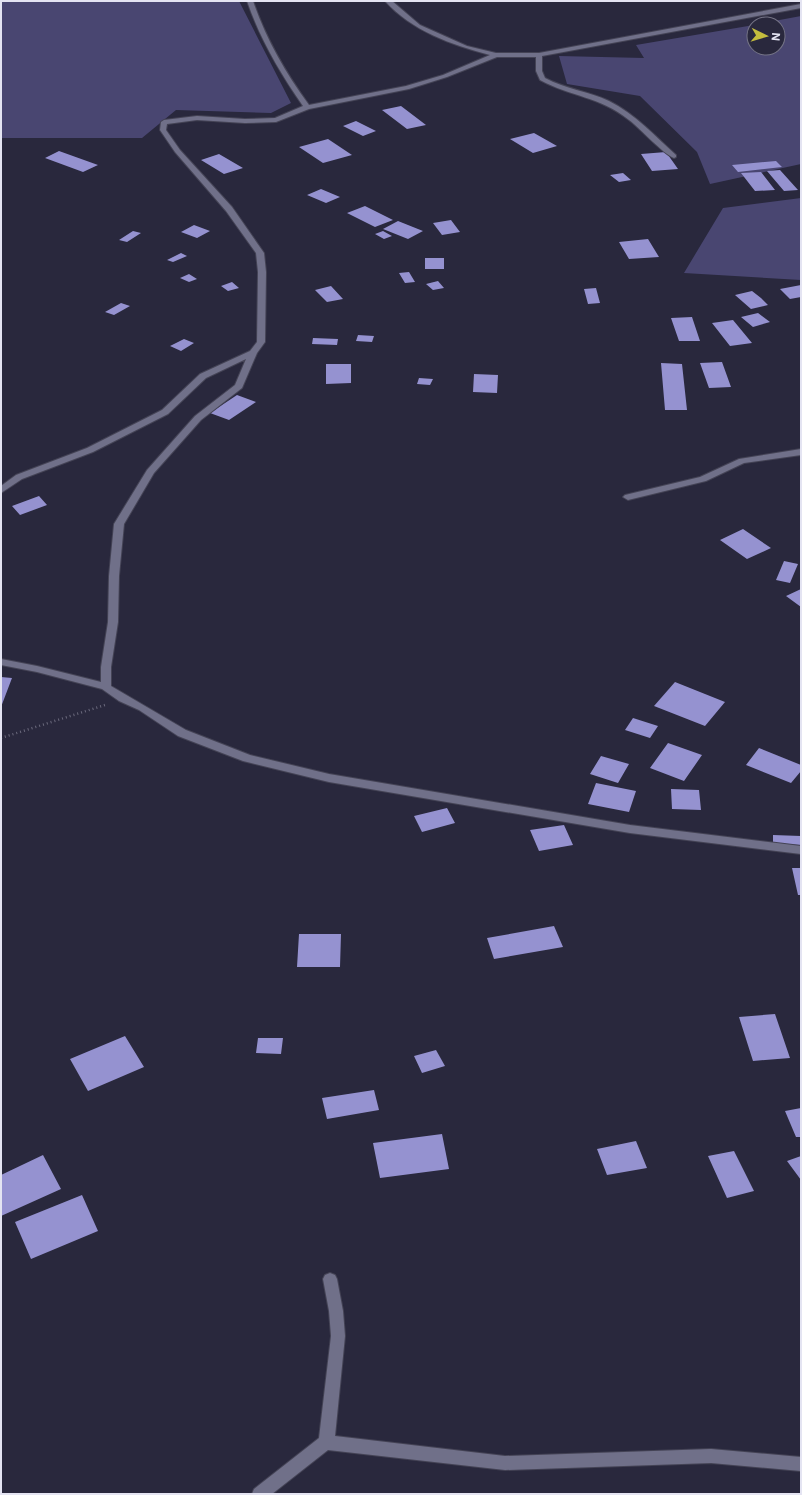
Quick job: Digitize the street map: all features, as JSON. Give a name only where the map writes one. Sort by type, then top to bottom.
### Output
[{"type":"street","points":[[250,1],[264,40],[292,87],[307,107]]},
{"type":"street","points":[[388,1],[418,26],[465,46],[496,55],[539,54],[801,6]]},
{"type":"street","points":[[539,54],[539,71],[542,79],[567,90],[588,95],[620,110],[674,156]]},
{"type":"street","points":[[106,687],[106,667],[113,622],[114,576],[119,524],[150,472],[198,418],[239,386],[253,353],[261,342],[262,280],[260,253],[229,209],[172,145],[163,130],[164,122],[197,118],[245,121],[276,120],[307,107],[407,88],[446,76],[496,55]]},
{"type":"street","points":[[1,490],[19,477],[90,450],[165,412],[203,376],[253,353]]},
{"type":"street","points":[[628,497],[703,479],[742,461],[801,452]]},
{"type":"street","points":[[1,662],[37,668],[106,687],[123,699],[143,708],[182,733],[248,758],[329,778],[630,829],[801,850]]},
{"type":"street","points":[[326,1442],[338,1336],[336,1311],[330,1279]]},
{"type":"street","points":[[260,1494],[326,1442],[504,1463],[711,1456],[801,1464]]},
{"type":"path","points":[[1,738],[123,699]]},
{"type":"shaded area","points":[[1,1],[239,1],[291,103],[271,113],[176,110],[142,138],[1,138]]},
{"type":"shaded area","points":[[801,16],[801,164],[710,184],[697,152],[640,96],[567,84],[559,56],[644,58],[636,45],[746,26],[746,56],[786,56],[786,19]]},
{"type":"shaded area","points":[[801,198],[801,280],[684,273],[723,208]]},
{"type":"building","points":[[401,106],[426,125],[407,129],[382,110]]},
{"type":"building","points":[[356,121],[376,131],[363,136],[343,126]]},
{"type":"building","points":[[534,133],[557,146],[533,153],[510,139]]},
{"type":"building","points":[[328,139],[352,155],[323,163],[299,147]]},
{"type":"building","points":[[59,151],[98,165],[83,172],[45,158]]},
{"type":"building","points":[[666,152],[678,169],[652,171],[641,154]]},
{"type":"building","points":[[219,154],[243,168],[224,174],[201,160]]},
{"type":"building","points":[[776,161],[782,167],[738,172],[732,165]]},
{"type":"building","points":[[780,170],[798,190],[784,191],[767,171]]},
{"type":"building","points":[[761,172],[775,190],[755,191],[741,173]]},
{"type":"building","points":[[623,173],[631,180],[619,182],[610,175]]},
{"type":"building","points":[[321,189],[340,197],[326,203],[307,195]]},
{"type":"building","points":[[365,206],[393,220],[375,227],[347,213]]},
{"type":"building","points":[[451,220],[460,232],[442,235],[433,223]]},
{"type":"building","points":[[398,221],[423,231],[408,239],[383,229]]},
{"type":"building","points":[[194,225],[210,231],[197,238],[181,232]]},
{"type":"building","points":[[133,231],[141,233],[127,242],[119,240]]},
{"type":"building","points":[[383,231],[392,236],[384,239],[375,234]]},
{"type":"building","points":[[648,239],[659,257],[629,259],[619,242]]},
{"type":"building","points":[[181,253],[187,256],[173,262],[167,260]]},
{"type":"building","points":[[425,258],[444,258],[444,269],[425,269]]},
{"type":"building","points":[[409,272],[415,282],[405,283],[399,273]]},
{"type":"building","points":[[189,274],[197,279],[189,282],[180,278]]},
{"type":"building","points":[[438,281],[444,288],[433,290],[426,284]]},
{"type":"building","points":[[232,282],[239,288],[228,291],[221,286]]},
{"type":"building","points":[[801,285],[801,297],[790,299],[780,289]]},
{"type":"building","points":[[331,286],[343,299],[327,302],[315,290]]},
{"type":"building","points":[[596,288],[600,303],[588,304],[584,289]]},
{"type":"building","points":[[752,291],[768,305],[751,309],[735,295]]},
{"type":"building","points":[[121,303],[130,306],[114,315],[105,312]]},
{"type":"building","points":[[758,313],[770,322],[753,327],[741,317]]},
{"type":"building","points":[[692,317],[700,341],[679,341],[671,318]]},
{"type":"building","points":[[733,320],[752,343],[730,346],[712,323]]},
{"type":"building","points":[[358,335],[374,336],[372,342],[356,341]]},
{"type":"building","points":[[313,338],[338,339],[337,345],[312,344]]},
{"type":"building","points":[[184,339],[194,343],[181,351],[170,346]]},
{"type":"building","points":[[722,362],[731,387],[709,388],[700,363]]},
{"type":"building","points":[[661,363],[682,364],[687,410],[665,410]]},
{"type":"building","points":[[326,364],[351,364],[351,383],[326,384]]},
{"type":"building","points":[[474,374],[498,375],[497,393],[473,392]]},
{"type":"building","points":[[419,378],[433,379],[430,385],[417,384]]},
{"type":"building","points":[[237,395],[256,402],[229,420],[210,413]]},
{"type":"building","points":[[39,496],[47,505],[20,515],[12,506]]},
{"type":"building","points":[[743,529],[771,548],[747,559],[720,540]]},
{"type":"building","points":[[784,561],[798,564],[790,583],[776,580]]},
{"type":"building","points":[[801,589],[801,607],[786,596]]},
{"type":"building","points":[[1,677],[12,678],[1,707]]},
{"type":"building","points":[[675,682],[725,702],[705,726],[654,706]]},
{"type":"building","points":[[633,718],[658,726],[650,738],[625,730]]},
{"type":"building","points":[[668,743],[702,755],[684,781],[650,768]]},
{"type":"building","points":[[759,748],[801,765],[801,771],[791,783],[746,765]]},
{"type":"building","points":[[601,756],[629,764],[618,783],[590,774]]},
{"type":"building","points":[[596,783],[636,791],[629,812],[588,804]]},
{"type":"building","points":[[671,789],[699,790],[701,810],[672,809]]},
{"type":"building","points":[[447,808],[455,823],[422,832],[414,816]]},
{"type":"building","points":[[564,825],[573,845],[539,851],[530,830]]},
{"type":"building","points":[[773,835],[801,836],[801,845],[773,844]]},
{"type":"building","points":[[792,868],[801,868],[801,895],[798,895]]},
{"type":"building","points":[[554,926],[563,947],[494,959],[487,938]]},
{"type":"building","points":[[299,934],[341,934],[340,967],[297,967]]},
{"type":"building","points":[[775,1014],[790,1058],[753,1061],[739,1017]]},
{"type":"building","points":[[125,1036],[144,1067],[88,1091],[70,1059]]},
{"type":"building","points":[[258,1038],[283,1038],[281,1054],[256,1053]]},
{"type":"building","points":[[436,1050],[445,1066],[422,1073],[414,1056]]},
{"type":"building","points":[[374,1090],[379,1110],[327,1119],[322,1098]]},
{"type":"building","points":[[801,1108],[801,1137],[796,1137],[785,1111]]},
{"type":"building","points":[[442,1134],[449,1169],[380,1178],[373,1143]]},
{"type":"building","points":[[636,1141],[647,1168],[607,1175],[597,1149]]},
{"type":"building","points":[[734,1151],[754,1191],[727,1198],[708,1156]]},
{"type":"building","points":[[43,1155],[61,1189],[1,1216],[1,1175]]},
{"type":"building","points":[[801,1156],[801,1180],[787,1161]]},
{"type":"building","points":[[82,1195],[98,1231],[31,1259],[15,1222]]}]
